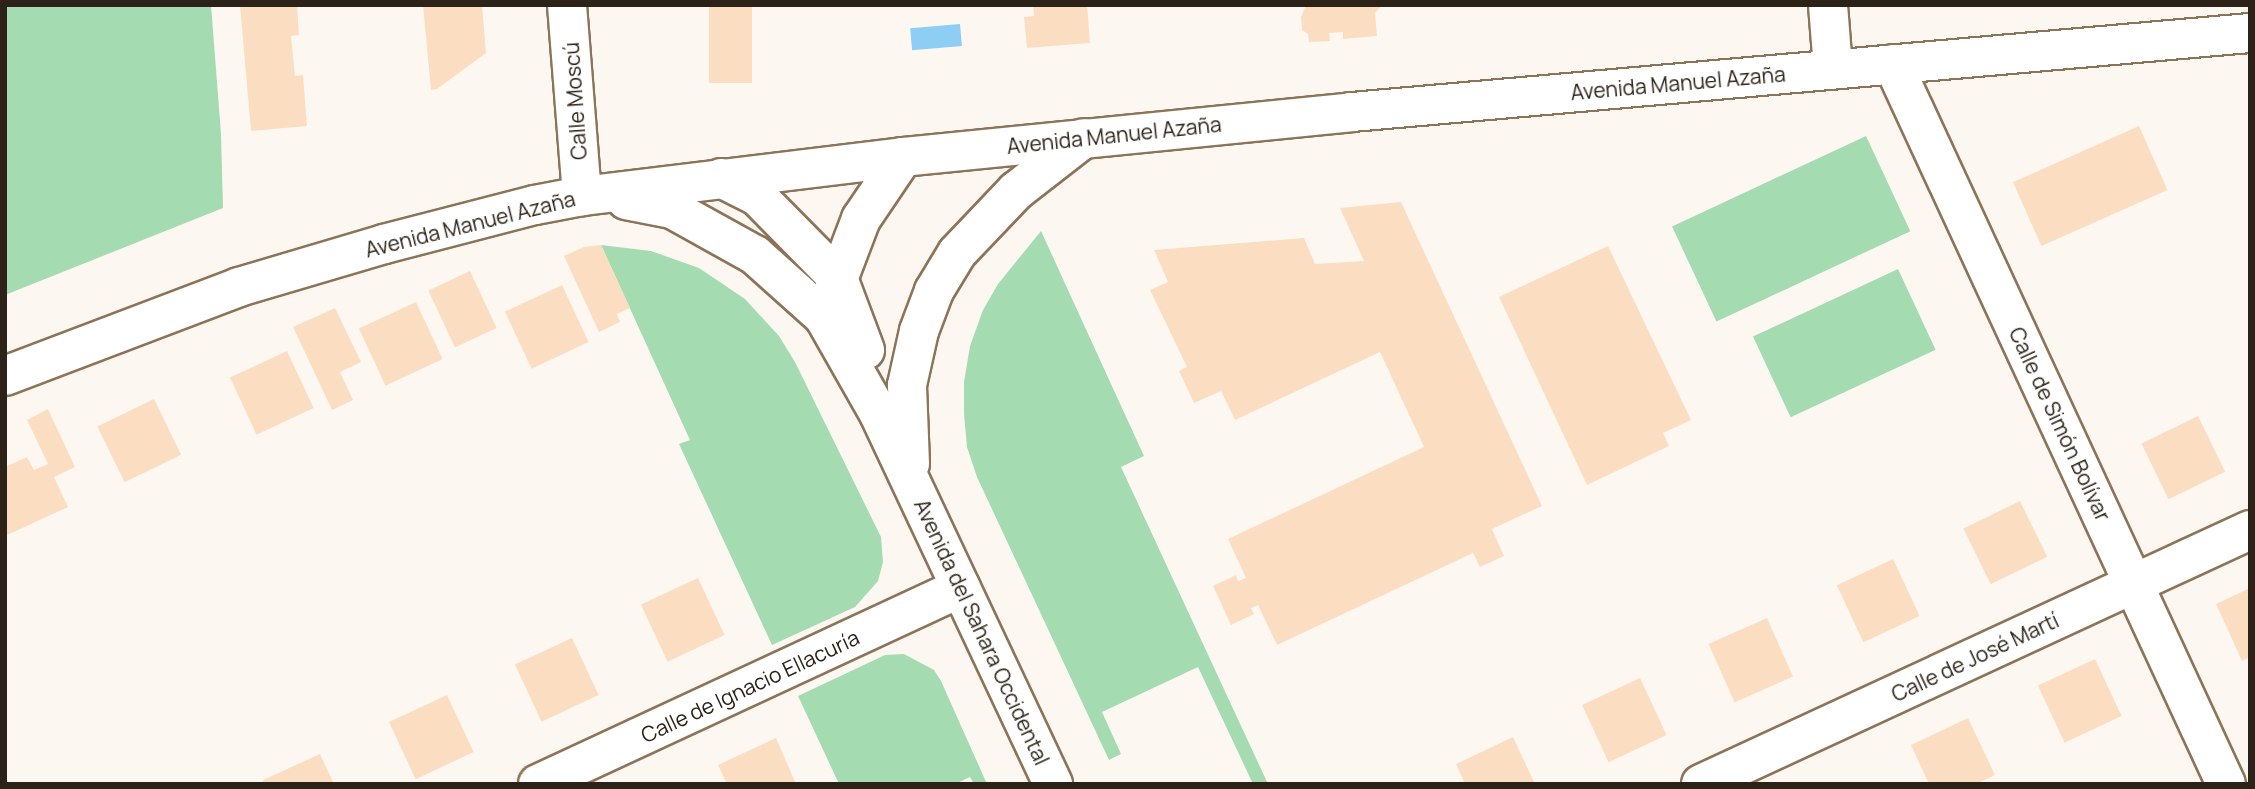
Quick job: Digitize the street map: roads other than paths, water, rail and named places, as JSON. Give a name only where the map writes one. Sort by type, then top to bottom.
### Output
[{"type":"street","name":"Calle Moscú","points":[[567,5],[582,196]]},
{"type":"street","points":[[1828,5],[1833,68]]},
{"type":"street","name":"Avenida Manuel Azaña","points":[[5,376],[239,287],[384,244],[535,205],[582,196],[721,177],[1084,138],[1833,68],[2250,33]]},
{"type":"street","name":"Calle de Simón Bolívar","points":[[1892,64],[2227,784]]},
{"type":"street","name":"Avenida del Sahara Occidental","points":[[910,480],[907,384],[919,331],[934,291],[957,253],[1016,191],[1084,138]]},
{"type":"street","points":[[824,317],[861,219],[903,157]]},
{"type":"street","name":"Avenida del Sahara Occidental","points":[[721,177],[757,195],[838,278],[871,365],[880,414]]},
{"type":"street","name":"Avenida del Sahara Occidental","points":[[582,196],[672,209],[755,255],[824,317],[880,414],[1053,784]]},
{"type":"street","name":"Calle de José Martí","points":[[1701,784],[2250,530]]},
{"type":"street","name":"Calle de Ignacio Ellacuría","points":[[538,784],[961,588]]},
{"type":"water","points":[[960,24],[962,46],[912,50],[910,28]]}]
